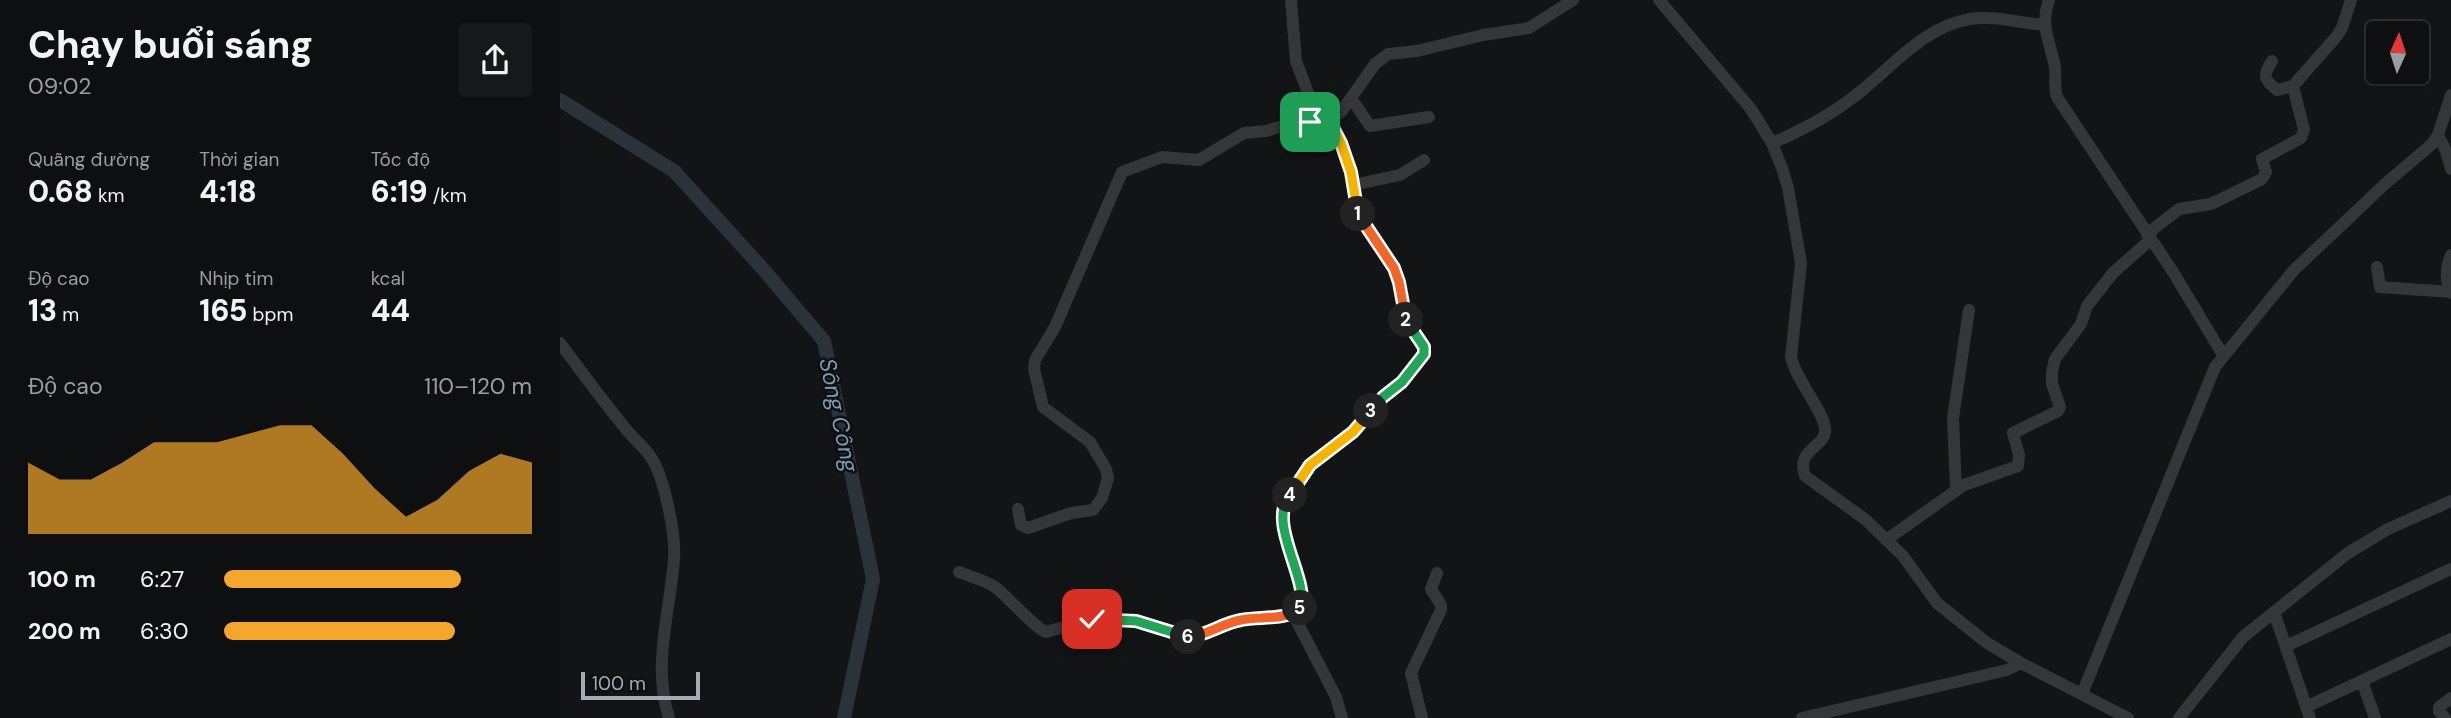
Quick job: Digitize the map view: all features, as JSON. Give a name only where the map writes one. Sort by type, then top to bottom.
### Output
[{"type":"street","points":[[959,572],[992,584],[1039,630],[1046,632],[1092,619],[1136,621],[1189,637],[1240,620],[1293,614],[1299,610],[1303,601],[1285,534],[1282,505],[1310,465],[1358,428],[1380,400],[1402,382],[1425,350],[1407,323],[1394,268],[1356,210],[1353,185],[1341,143],[1324,121],[1296,61],[1291,0]]},
{"type":"street","points":[[1018,509],[1021,525],[1028,528],[1071,513],[1093,510],[1102,498],[1108,478],[1098,453],[1084,437],[1043,407],[1034,369],[1035,360],[1055,327],[1122,172],[1162,157],[1199,160],[1244,133],[1266,131],[1297,122],[1324,121],[1341,112],[1375,64],[1388,54],[1417,51],[1483,35],[1530,28],[1573,0]]},
{"type":"street","points":[[1659,0],[1751,109],[1772,143],[1788,188],[1801,263],[1791,357],[1793,368],[1825,426],[1823,437],[1806,454],[1802,469],[1805,476],[1856,512],[1903,556],[1937,603],[1987,643],[2128,718]]},
{"type":"street","points":[[2049,0],[2044,25],[2054,66],[2057,97],[2173,272],[2223,355]]},
{"type":"street","points":[[2272,61],[2265,78],[2277,90],[2293,86],[2342,29],[2351,0]]},
{"type":"street","points":[[1772,143],[1805,128],[1849,100],[1915,44],[1956,23],[1985,19],[2044,25]]},
{"type":"street","points":[[1886,540],[1956,490],[1973,481],[2018,466],[2019,455],[2013,433],[2058,411],[2060,407],[2052,384],[2052,372],[2056,359],[2081,324],[2087,306],[2113,273],[2179,209],[2211,204],[2262,179],[2266,172],[2262,159],[2297,142],[2303,135],[2293,86]]},
{"type":"street","points":[[2082,694],[2208,379],[2223,355],[2294,270],[2385,184],[2427,149],[2438,135],[2451,95]]},
{"type":"street","points":[[1351,98],[1370,126],[1429,117]]},
{"type":"street","points":[[2438,135],[2451,169]]},
{"type":"street","points":[[1353,185],[1400,175],[1424,160]]},
{"type":"street","points":[[2376,267],[2380,288],[2451,293],[2447,284],[2451,255]]},
{"type":"street","points":[[1956,490],[1953,418],[1969,310]]},
{"type":"street","points":[[560,343],[627,431],[650,456],[670,513],[675,544],[662,653],[664,694],[669,718]]},
{"type":"street","points":[[2179,718],[2234,646],[2348,553],[2365,542],[2450,505]]},
{"type":"street","points":[[2286,646],[2451,569]]},
{"type":"street","points":[[1422,718],[1411,673],[1441,610],[1441,604],[1431,589],[1437,573]]},
{"type":"street","points":[[2274,612],[2308,713],[2362,681],[2451,639]]},
{"type":"street","points":[[1293,614],[1336,696],[1342,718]]},
{"type":"street","points":[[1802,718],[2007,670],[2021,663]]},
{"type":"street","points":[[2362,681],[2375,718]]},
{"type":"street","points":[[2445,718],[2439,707],[2451,698]]},
{"type":"waterway","name":"Sông Công","points":[[560,100],[674,171],[824,341],[873,579],[844,718]]},
{"type":"route","points":[[1092,619],[1136,621],[1189,637],[1240,620],[1293,614],[1299,610],[1303,601],[1285,534],[1282,505],[1306,469],[1358,428],[1380,400],[1402,382],[1424,354],[1424,347],[1407,323],[1394,268],[1356,210],[1351,172],[1338,136],[1329,120],[1310,122]]}]
